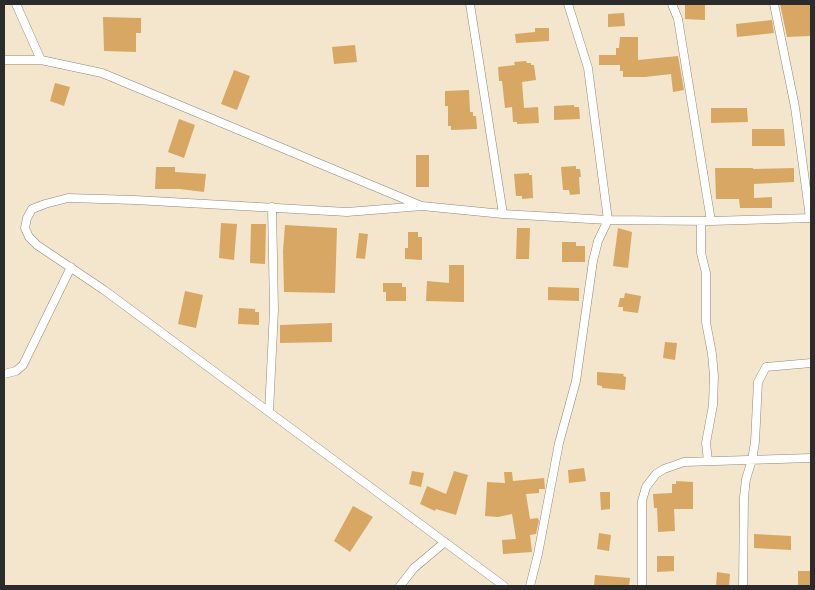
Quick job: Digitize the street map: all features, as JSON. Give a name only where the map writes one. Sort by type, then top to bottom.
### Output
[{"type":"street","points":[[16,4],[41,60]]},
{"type":"street","points":[[470,4],[503,214]]},
{"type":"street","points":[[530,586],[559,443],[576,381],[593,261],[598,241],[608,220],[588,68],[568,4]]},
{"type":"street","points":[[672,4],[678,19],[711,221]]},
{"type":"street","points":[[504,586],[29,237],[25,228],[27,218],[32,209],[68,198],[347,212],[422,206],[503,214],[608,220],[711,221],[811,218],[795,107],[774,4]]},
{"type":"street","points":[[4,60],[41,60],[102,73],[422,206]]},
{"type":"street","points":[[268,412],[274,310],[272,207]]},
{"type":"street","points":[[701,221],[701,252],[706,273],[706,322],[714,376],[713,405],[706,443],[708,461]]},
{"type":"street","points":[[4,374],[16,371],[23,365],[71,267]]},
{"type":"street","points":[[742,586],[744,497],[746,479],[752,460],[758,382],[766,367],[811,363]]},
{"type":"street","points":[[642,586],[642,501],[646,487],[656,474],[684,462],[811,458]]},
{"type":"street","points":[[400,586],[414,568],[445,542]]},
{"type":"building","points":[[780,4],[811,4],[811,36],[787,37]]},
{"type":"building","points":[[685,5],[705,5],[705,20],[685,19]]},
{"type":"building","points":[[624,13],[625,26],[608,27],[608,14]]},
{"type":"building","points":[[103,17],[141,18],[141,33],[136,33],[136,52],[104,51]]},
{"type":"building","points":[[772,20],[774,33],[737,37],[736,24]]},
{"type":"building","points":[[535,28],[549,28],[549,41],[516,43],[515,34],[535,32]]},
{"type":"building","points":[[620,37],[638,37],[638,60],[678,56],[684,90],[673,92],[671,74],[623,77],[620,65],[599,65],[599,55],[616,55],[616,48],[619,48]]},
{"type":"building","points":[[355,45],[357,62],[334,64],[332,47]]},
{"type":"building","points":[[526,61],[534,65],[536,80],[522,82],[524,108],[538,107],[539,123],[517,124],[517,122],[513,122],[512,107],[505,108],[502,81],[499,81],[498,67],[515,65],[514,62]]},
{"type":"building","points":[[234,70],[250,76],[237,110],[221,104]]},
{"type":"building","points":[[55,83],[70,87],[64,106],[50,101]]},
{"type":"building","points":[[469,90],[470,112],[473,112],[473,116],[476,116],[477,129],[451,130],[451,126],[448,126],[448,106],[445,106],[445,91]]},
{"type":"building","points":[[574,105],[574,107],[579,107],[580,119],[554,120],[554,106]]},
{"type":"building","points":[[711,108],[747,108],[748,122],[711,123]]},
{"type":"building","points":[[179,119],[195,125],[184,158],[168,152]]},
{"type":"building","points":[[752,129],[784,129],[785,146],[752,146]]},
{"type":"building","points":[[416,155],[429,155],[429,187],[416,187]]},
{"type":"building","points":[[576,166],[576,169],[580,169],[580,194],[570,195],[569,190],[563,190],[561,167]]},
{"type":"building","points":[[156,167],[175,167],[175,172],[206,174],[204,192],[180,189],[155,189]]},
{"type":"building","points":[[715,168],[794,168],[794,182],[754,184],[754,198],[772,197],[772,208],[740,208],[739,199],[716,199]]},
{"type":"building","points":[[529,173],[529,175],[532,175],[533,198],[522,199],[522,196],[516,196],[514,174]]},
{"type":"building","points":[[221,223],[237,224],[234,260],[219,258]]},
{"type":"building","points":[[251,224],[266,224],[265,264],[250,263]]},
{"type":"building","points":[[285,225],[337,228],[335,293],[284,292],[283,251]]},
{"type":"building","points":[[517,228],[530,228],[529,259],[516,259]]},
{"type":"building","points":[[618,228],[632,232],[628,268],[613,266]]},
{"type":"building","points":[[408,232],[418,232],[418,237],[422,237],[422,260],[405,259],[405,248],[408,248]]},
{"type":"building","points":[[359,233],[368,234],[365,259],[356,258]]},
{"type":"building","points":[[562,242],[576,242],[576,246],[585,246],[585,262],[562,262]]},
{"type":"building","points":[[449,265],[464,265],[464,302],[426,301],[427,281],[449,283]]},
{"type":"building","points":[[383,283],[402,283],[402,287],[406,287],[406,301],[386,301]]},
{"type":"building","points":[[548,287],[579,288],[579,301],[548,300]]},
{"type":"building","points":[[185,291],[203,295],[196,328],[178,324]]},
{"type":"building","points":[[625,293],[641,296],[638,313],[623,311],[623,307],[618,307],[620,298],[624,298]]},
{"type":"building","points":[[239,308],[255,309],[255,312],[259,312],[259,325],[238,324]]},
{"type":"building","points":[[332,323],[332,342],[280,343],[280,325]]},
{"type":"building","points":[[665,342],[677,343],[675,360],[663,358]]},
{"type":"building","points":[[597,372],[624,374],[623,376],[626,377],[625,390],[602,388],[602,386],[597,385]]},
{"type":"building","points":[[584,468],[586,481],[569,483],[568,470]]},
{"type":"building","points":[[412,471],[424,473],[421,487],[409,484]]},
{"type":"building","points":[[454,471],[468,475],[456,515],[436,509],[435,511],[420,504],[427,486],[446,494]]},
{"type":"building","points":[[504,472],[512,472],[513,481],[544,478],[545,489],[539,489],[539,493],[526,494],[530,519],[538,518],[539,521],[536,534],[530,535],[532,552],[503,554],[502,540],[516,539],[512,514],[498,517],[485,516],[487,482],[505,483]]},
{"type":"building","points":[[676,481],[693,482],[693,509],[674,509],[675,531],[658,532],[657,508],[654,508],[653,494],[672,493],[672,484],[676,484]]},
{"type":"building","points":[[600,492],[610,492],[610,509],[601,510]]},
{"type":"building","points":[[353,506],[373,517],[350,552],[334,541]]},
{"type":"building","points":[[599,533],[611,535],[609,551],[597,549]]},
{"type":"building","points":[[754,534],[791,536],[791,550],[754,548]]},
{"type":"building","points":[[657,556],[674,556],[674,571],[657,572]]},
{"type":"building","points":[[798,571],[811,571],[811,586],[798,586]]},
{"type":"building","points":[[717,572],[730,574],[729,586],[716,586]]},
{"type":"building","points":[[595,575],[630,578],[629,586],[594,586]]}]
